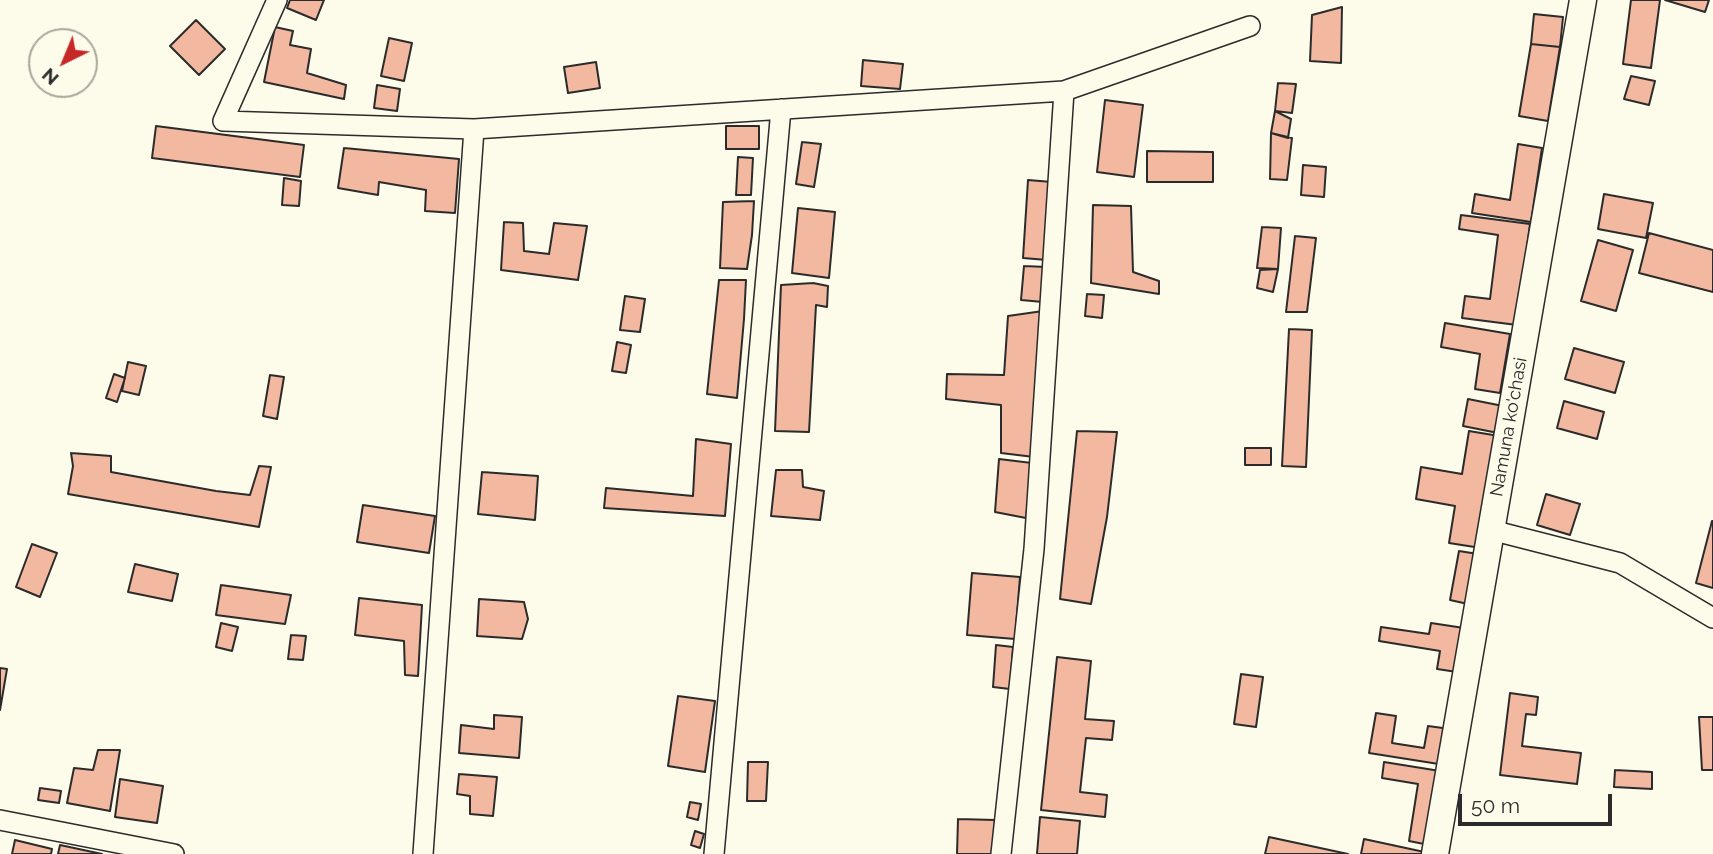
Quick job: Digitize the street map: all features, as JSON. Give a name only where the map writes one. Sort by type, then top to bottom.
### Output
[{"type":"main road","name":"Namuna ko'chasi","points":[[1435,854],[1583,0]]},
{"type":"street","points":[[277,0],[223,121],[474,129],[1064,91],[1250,26]]},
{"type":"street","points":[[1001,854],[1034,549],[1064,91]]},
{"type":"street","points":[[715,854],[781,109]]},
{"type":"street","points":[[424,854],[474,129]]},
{"type":"street","points":[[1491,530],[1620,563],[1713,618]]},
{"type":"street","points":[[0,820],[174,854]]},
{"type":"building","points":[[290,0],[324,0],[316,20],[287,8]]},
{"type":"building","points":[[1631,0],[1660,0],[1651,68],[1623,64]]},
{"type":"building","points":[[1665,0],[1709,0],[1705,12]]},
{"type":"building","points":[[1342,7],[1341,63],[1310,61],[1312,15]]},
{"type":"building","points":[[1534,14],[1563,17],[1560,47],[1531,44]]},
{"type":"building","points":[[196,20],[225,49],[199,75],[170,46]]},
{"type":"building","points":[[275,27],[293,31],[290,45],[311,49],[307,73],[346,85],[344,99],[264,82]]},
{"type":"building","points":[[389,38],[412,43],[404,81],[381,76]]},
{"type":"building","points":[[1531,44],[1560,47],[1548,121],[1519,116]]},
{"type":"building","points":[[863,60],[903,64],[900,89],[861,86]]},
{"type":"building","points":[[596,62],[600,88],[568,93],[564,67]]},
{"type":"building","points":[[1631,76],[1655,81],[1649,105],[1624,99]]},
{"type":"building","points":[[1278,83],[1296,84],[1292,113],[1275,111]]},
{"type":"building","points":[[377,85],[400,89],[397,111],[374,108]]},
{"type":"building","points":[[1105,100],[1143,105],[1134,177],[1097,172]]},
{"type":"building","points":[[1275,111],[1291,119],[1288,138],[1271,133]]},
{"type":"building","points":[[156,126],[304,145],[300,177],[152,158]]},
{"type":"building","points":[[726,126],[759,126],[759,149],[726,149]]},
{"type":"building","points":[[1271,133],[1292,138],[1287,180],[1270,179]]},
{"type":"building","points":[[802,142],[821,144],[814,187],[796,184]]},
{"type":"building","points":[[1518,144],[1542,148],[1531,222],[1472,213],[1475,194],[1510,200]]},
{"type":"building","points":[[344,148],[459,159],[455,213],[425,211],[426,190],[379,182],[378,195],[338,188]]},
{"type":"building","points":[[1147,151],[1213,152],[1213,182],[1147,182]]},
{"type":"building","points":[[738,157],[753,158],[751,195],[736,195]]},
{"type":"building","points":[[1303,165],[1326,167],[1324,197],[1301,195]]},
{"type":"building","points":[[284,178],[301,181],[299,206],[282,205]]},
{"type":"building","points":[[1028,180],[1052,182],[1047,260],[1023,258]]},
{"type":"building","points":[[1604,194],[1653,203],[1646,238],[1598,229]]},
{"type":"building","points":[[754,201],[747,269],[720,268],[723,202]]},
{"type":"building","points":[[1093,205],[1131,206],[1133,272],[1159,281],[1159,294],[1091,283]]},
{"type":"building","points":[[798,208],[835,212],[829,278],[792,273]]},
{"type":"building","points":[[1461,215],[1530,224],[1517,325],[1462,318],[1465,296],[1490,299],[1498,235],[1459,229]]},
{"type":"building","points":[[504,222],[523,223],[524,251],[549,254],[554,223],[587,226],[578,280],[501,270]]},
{"type":"building","points":[[1262,227],[1281,228],[1278,269],[1257,268]]},
{"type":"building","points":[[1649,233],[1713,250],[1713,292],[1639,273]]},
{"type":"building","points":[[1295,236],[1316,238],[1307,312],[1286,312]]},
{"type":"building","points":[[1598,240],[1633,250],[1616,311],[1581,301]]},
{"type":"building","points":[[1024,266],[1046,267],[1043,302],[1021,300]]},
{"type":"building","points":[[1278,269],[1273,292],[1257,288],[1260,270]]},
{"type":"building","points":[[719,280],[746,280],[737,398],[707,394]]},
{"type":"building","points":[[813,283],[828,286],[827,307],[816,305],[809,432],[775,431],[781,285]]},
{"type":"building","points":[[1087,294],[1104,295],[1102,318],[1085,316]]},
{"type":"building","points":[[625,296],[645,299],[640,332],[620,330]]},
{"type":"building","points":[[1043,311],[1034,457],[1001,453],[1001,405],[946,399],[947,374],[1004,375],[1008,316]]},
{"type":"building","points":[[1445,323],[1510,334],[1500,393],[1475,389],[1480,354],[1441,347]]},
{"type":"building","points":[[1289,329],[1312,330],[1306,467],[1282,466]]},
{"type":"building","points":[[617,342],[631,345],[626,373],[612,371]]},
{"type":"building","points":[[1574,348],[1624,362],[1615,393],[1565,379]]},
{"type":"building","points":[[128,362],[146,366],[139,395],[122,391]]},
{"type":"building","points":[[114,374],[125,378],[117,402],[106,398]]},
{"type":"building","points":[[270,375],[284,377],[277,419],[263,416]]},
{"type":"building","points":[[1468,399],[1503,406],[1498,433],[1463,426]]},
{"type":"building","points":[[1564,401],[1604,412],[1597,439],[1557,428]]},
{"type":"building","points":[[1077,431],[1117,432],[1107,517],[1091,604],[1060,599]]},
{"type":"building","points":[[1469,431],[1499,436],[1481,548],[1449,543],[1455,506],[1416,499],[1421,467],[1462,474]]},
{"type":"building","points":[[696,439],[731,444],[725,516],[604,508],[606,488],[693,496]]},
{"type":"building","points":[[1245,448],[1271,448],[1271,465],[1245,465]]},
{"type":"building","points":[[71,453],[111,456],[111,472],[250,495],[259,466],[271,467],[259,527],[68,494],[73,466]]},
{"type":"building","points":[[999,459],[1032,463],[1026,518],[995,512]]},
{"type":"building","points":[[776,470],[802,470],[803,487],[824,491],[820,520],[771,516]]},
{"type":"building","points":[[482,472],[538,476],[535,520],[478,514]]},
{"type":"building","points":[[1546,494],[1580,504],[1570,535],[1537,525]]},
{"type":"building","points":[[363,505],[435,516],[429,553],[357,542]]},
{"type":"building","points":[[1713,521],[1713,588],[1696,583]]},
{"type":"building","points":[[32,544],[57,553],[40,597],[16,587]]},
{"type":"building","points":[[1459,551],[1478,554],[1468,604],[1450,600]]},
{"type":"building","points":[[135,564],[178,574],[172,601],[128,592]]},
{"type":"building","points":[[972,573],[1020,577],[1015,639],[967,635]]},
{"type":"building","points":[[221,585],[291,595],[285,624],[216,615]]},
{"type":"building","points":[[359,598],[422,605],[418,676],[405,675],[404,641],[355,635]]},
{"type":"building","points":[[479,599],[524,602],[528,619],[522,639],[477,636]]},
{"type":"building","points":[[221,623],[238,627],[232,651],[216,647]]},
{"type":"building","points":[[1431,623],[1464,628],[1457,672],[1437,669],[1440,651],[1379,641],[1381,627],[1429,634]]},
{"type":"building","points":[[291,635],[306,636],[303,660],[288,659]]},
{"type":"building","points":[[996,645],[1013,647],[1010,689],[993,687]]},
{"type":"building","points":[[1057,657],[1091,661],[1085,719],[1114,721],[1112,740],[1086,738],[1080,792],[1107,795],[1105,817],[1041,810]]},
{"type":"building","points":[[0,668],[7,669],[0,710]]},
{"type":"building","points":[[1241,674],[1263,677],[1256,727],[1234,724]]},
{"type":"building","points":[[1510,693],[1538,697],[1536,715],[1526,714],[1522,746],[1581,753],[1577,784],[1500,775]]},
{"type":"building","points":[[678,696],[715,701],[705,772],[668,766]]},
{"type":"building","points":[[1376,713],[1396,716],[1392,743],[1424,748],[1428,726],[1450,729],[1445,765],[1369,753]]},
{"type":"building","points":[[494,715],[522,717],[519,758],[459,753],[461,725],[494,729]]},
{"type":"building","points":[[1699,717],[1713,717],[1713,770],[1702,770]]},
{"type":"building","points":[[98,750],[120,750],[110,811],[67,803],[74,768],[93,770]]},
{"type":"building","points":[[748,762],[768,762],[766,801],[747,801]]},
{"type":"building","points":[[1384,762],[1440,771],[1429,845],[1409,841],[1418,784],[1382,778]]},
{"type":"building","points":[[1615,770],[1652,772],[1652,789],[1614,787]]},
{"type":"building","points":[[459,774],[497,777],[493,816],[470,814],[470,796],[457,794]]},
{"type":"building","points":[[120,779],[163,786],[157,823],[115,817]]},
{"type":"building","points":[[40,788],[61,791],[59,803],[38,800]]},
{"type":"building","points":[[690,802],[701,804],[698,820],[687,817]]},
{"type":"building","points":[[1040,817],[1080,821],[1077,854],[1037,854]]},
{"type":"building","points":[[958,819],[995,820],[994,854],[957,854]]},
{"type":"building","points":[[695,831],[704,834],[700,848],[691,845]]},
{"type":"building","points":[[1269,837],[1348,854],[1265,854]]},
{"type":"building","points":[[1364,839],[1429,853],[1361,854]]},
{"type":"building","points":[[15,840],[52,849],[51,854],[12,854]]},
{"type":"building","points":[[60,845],[102,854],[58,854]]}]
